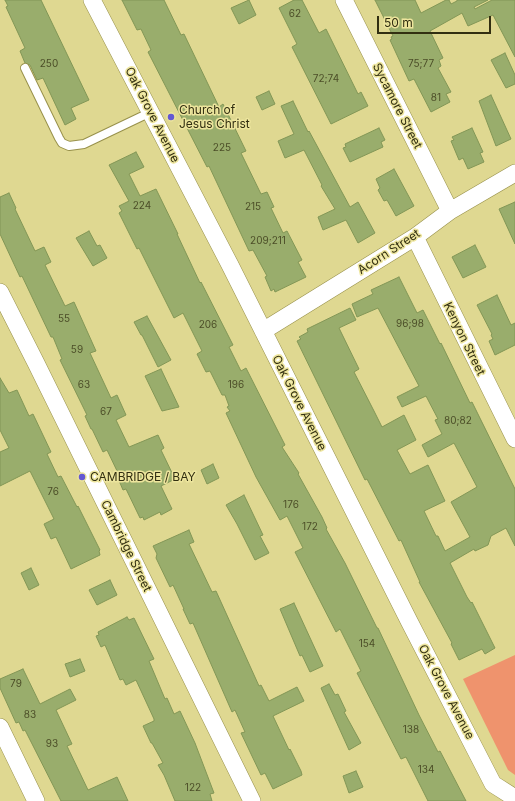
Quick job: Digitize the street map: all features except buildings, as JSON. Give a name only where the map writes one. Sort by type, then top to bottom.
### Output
[{"type":"street","name":"Oak Grove Avenue","points":[[92,0],[264,331],[409,621],[493,784],[515,798]]},
{"type":"street","name":"Sycamore Street","points":[[344,0],[450,211]]},
{"type":"street","name":"Acorn Street","points":[[264,331],[415,237],[450,211],[515,173]]},
{"type":"street","name":"Kenyon Street","points":[[415,237],[515,439]]},
{"type":"street","name":"Cambridge Street","points":[[0,292],[252,801]]},
{"type":"street","points":[[0,727],[36,801]]},
{"type":"lane","points":[[25,68],[59,138],[62,143],[69,146],[84,144],[151,112]]},
{"type":"shaded area","points":[[515,655],[515,775],[508,770],[463,679]]},
{"type":"place","name":"Church of Jesus Christ","points":[[171,117]]},
{"type":"place","name":"CAMBRIDGE / BAY","points":[[82,477]]}]
